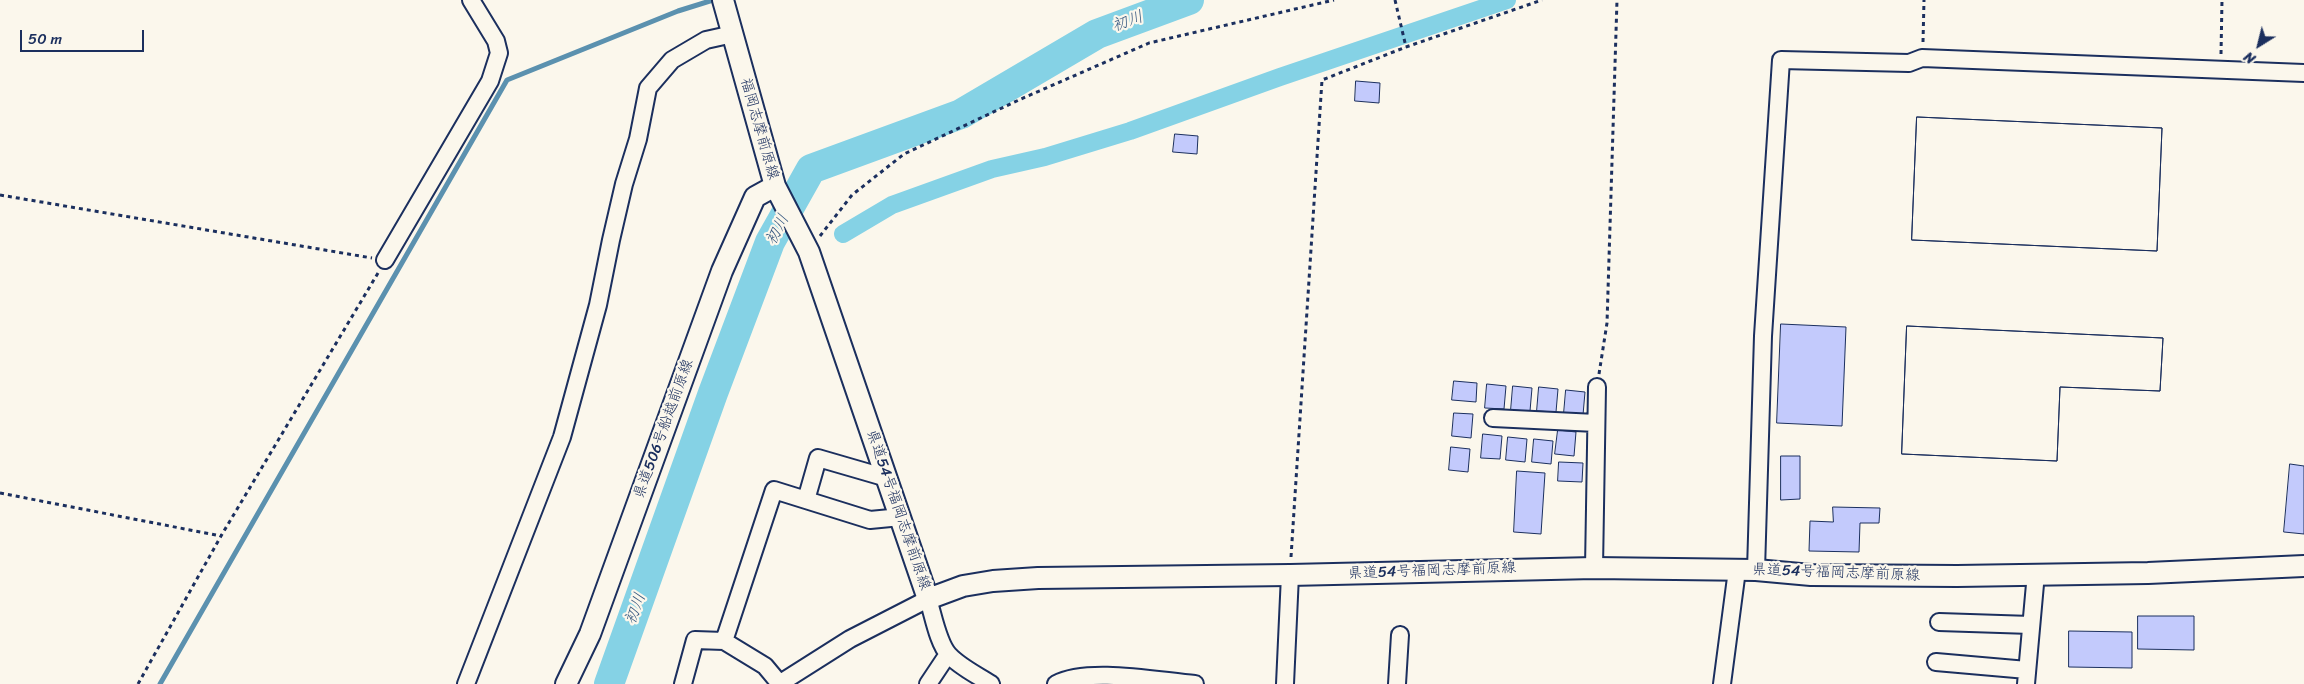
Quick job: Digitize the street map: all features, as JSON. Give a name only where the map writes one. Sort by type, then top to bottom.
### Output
[{"type":"main road","name":"福岡志摩前原線","points":[[728,17],[775,186],[809,252]]},
{"type":"main road","name":"県道506号船越前原線","points":[[566,684],[590,634],[722,271],[755,196],[775,186]]},
{"type":"main road","name":"県道54号福岡志摩前原線","points":[[809,252],[928,599],[964,586],[993,581],[1038,578],[1290,575],[1594,568],[1747,570],[1811,575],[1957,576],[2036,573],[2148,573],[2304,566]]},
{"type":"street","points":[[385,260],[490,81],[499,53],[496,41],[471,0]]},
{"type":"street","points":[[466,684],[562,437],[598,305],[611,240],[624,184],[642,121],[648,88],[672,60],[706,40],[728,17]]},
{"type":"street","points":[[1722,684],[1747,570],[1782,60],[1909,63],[1922,58],[2304,73]]},
{"type":"street","points":[[1594,568],[1597,386]]},
{"type":"street","points":[[1493,418],[1596,423]]},
{"type":"street","points":[[806,500],[818,458],[887,478]]},
{"type":"street","points":[[724,641],[774,490],[870,520],[901,517]]},
{"type":"street","points":[[1936,662],[2026,677],[2036,573]]},
{"type":"street","points":[[1285,684],[1290,575]]},
{"type":"street","points":[[683,684],[694,640],[724,641],[765,666],[779,684],[850,639],[928,599],[942,642],[948,654],[968,670],[991,684]]},
{"type":"street","points":[[1939,622],[2031,625]]},
{"type":"street","points":[[1397,684],[1400,634]]},
{"type":"street","points":[[928,684],[948,654]]},
{"type":"street","points":[[1056,684],[1066,679],[1088,675],[1195,684]]},
{"type":"path","points":[[809,252],[833,217],[852,194],[904,154],[1149,43],[1334,0]]},
{"type":"path","points":[[1395,0],[1406,45]]},
{"type":"path","points":[[1290,575],[1322,80],[1406,45],[1542,0]]},
{"type":"path","points":[[1597,386],[1607,322],[1617,0]]},
{"type":"path","points":[[1922,58],[1924,0]]},
{"type":"path","points":[[2220,70],[2222,0]]},
{"type":"path","points":[[0,195],[385,260],[221,536],[138,684]]},
{"type":"path","points":[[0,493],[221,536]]},
{"type":"building","points":[[1356,81],[1380,83],[1379,103],[1355,101]]},
{"type":"building","points":[[1917,117],[2162,128],[2157,251],[1912,240]]},
{"type":"building","points":[[1917,117],[2162,128],[2157,251],[1912,240]]},
{"type":"building","points":[[1175,134],[1198,136],[1197,154],[1173,152]]},
{"type":"building","points":[[1781,324],[1846,327],[1842,426],[1777,423]]},
{"type":"building","points":[[1907,326],[2163,338],[2160,391],[2060,387],[2057,461],[1902,454]]},
{"type":"building","points":[[1907,326],[2163,338],[2160,391],[2060,387],[2057,461],[1902,454]]},
{"type":"building","points":[[1454,381],[1477,383],[1476,402],[1452,400]]},
{"type":"building","points":[[1487,384],[1506,386],[1504,409],[1485,408]]},
{"type":"building","points":[[1513,386],[1532,388],[1530,411],[1511,410]]},
{"type":"building","points":[[1539,387],[1558,389],[1556,412],[1537,411]]},
{"type":"building","points":[[1566,390],[1585,392],[1583,415],[1564,413]]},
{"type":"building","points":[[1454,413],[1473,414],[1471,438],[1452,436]]},
{"type":"building","points":[[1558,430],[1576,432],[1574,456],[1555,454]]},
{"type":"building","points":[[1483,434],[1502,436],[1500,459],[1481,458]]},
{"type":"building","points":[[1508,437],[1527,439],[1525,462],[1506,460]]},
{"type":"building","points":[[1534,439],[1553,441],[1551,464],[1532,462]]},
{"type":"building","points":[[1451,447],[1470,449],[1468,472],[1449,470]]},
{"type":"building","points":[[1781,456],[1800,456],[1800,499],[1781,500]]},
{"type":"building","points":[[1559,462],[1583,463],[1582,482],[1558,481]]},
{"type":"building","points":[[2290,464],[2304,466],[2304,534],[2284,532]]},
{"type":"building","points":[[1517,471],[1545,473],[1541,534],[1514,532]]},
{"type":"building","points":[[1833,507],[1880,508],[1879,523],[1860,523],[1859,552],[1809,551],[1810,521],[1833,522]]},
{"type":"building","points":[[2138,616],[2194,616],[2194,650],[2138,649]]},
{"type":"building","points":[[2069,631],[2132,632],[2132,668],[2069,667]]},
{"type":"waterway","points":[[160,684],[507,80],[678,11],[713,0]]},
{"type":"waterway","name":"初川","points":[[609,684],[713,393],[770,242],[811,169],[961,114],[1097,34],[1189,0]]},
{"type":"waterway","points":[[843,234],[892,205],[992,169],[1045,157],[1130,131],[1280,77],[1507,0]]}]
